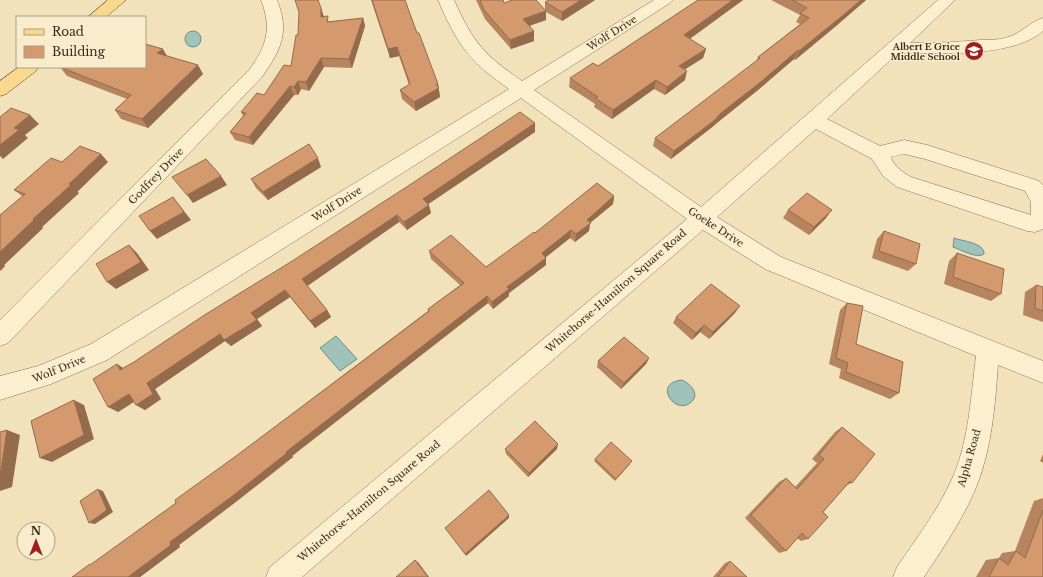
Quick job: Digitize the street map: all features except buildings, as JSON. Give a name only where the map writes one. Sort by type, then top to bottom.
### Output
[{"type":"main road","points":[[97,16],[118,0]]},
{"type":"main road","points":[[0,90],[29,68]]},
{"type":"street","name":"Godfrey Drive","points":[[0,336],[256,73],[267,58],[275,41],[277,26],[274,12],[269,0]]},
{"type":"street","name":"Goeke Drive","points":[[446,0],[461,34],[472,50],[489,66],[701,218],[772,263],[1043,372]]},
{"type":"street","name":"Wolf Drive","points":[[0,388],[19,384],[62,369],[99,352],[665,0]]},
{"type":"street","name":"Whitehorse-Hamilton Square Road","points":[[280,577],[701,218],[814,120],[948,0]]},
{"type":"street","points":[[895,48],[949,48],[999,44],[1016,40],[1035,30],[1043,23]]},
{"type":"street","points":[[814,120],[881,155]]},
{"type":"street","points":[[912,147],[1032,186],[1043,197],[1041,221],[1035,224],[1027,223],[904,182],[894,176],[887,168],[882,161],[881,155],[888,150],[895,148],[912,147]]},
{"type":"street","name":"Alpha Road","points":[[907,577],[945,520],[964,483],[978,434],[988,349]]},
{"type":"water","points":[[193,31],[200,36],[201,39],[196,46],[193,47],[186,42],[185,39],[190,32]]},
{"type":"water","points":[[954,238],[981,247],[984,254],[973,255],[953,247]]},
{"type":"water","points":[[336,336],[357,359],[340,371],[320,348]]},
{"type":"water","points":[[682,380],[689,384],[695,393],[693,400],[684,406],[673,402],[667,392],[668,387],[673,382]]},
{"type":"place","name":"Albert E Grice Middle School","points":[[974,51]]}]
